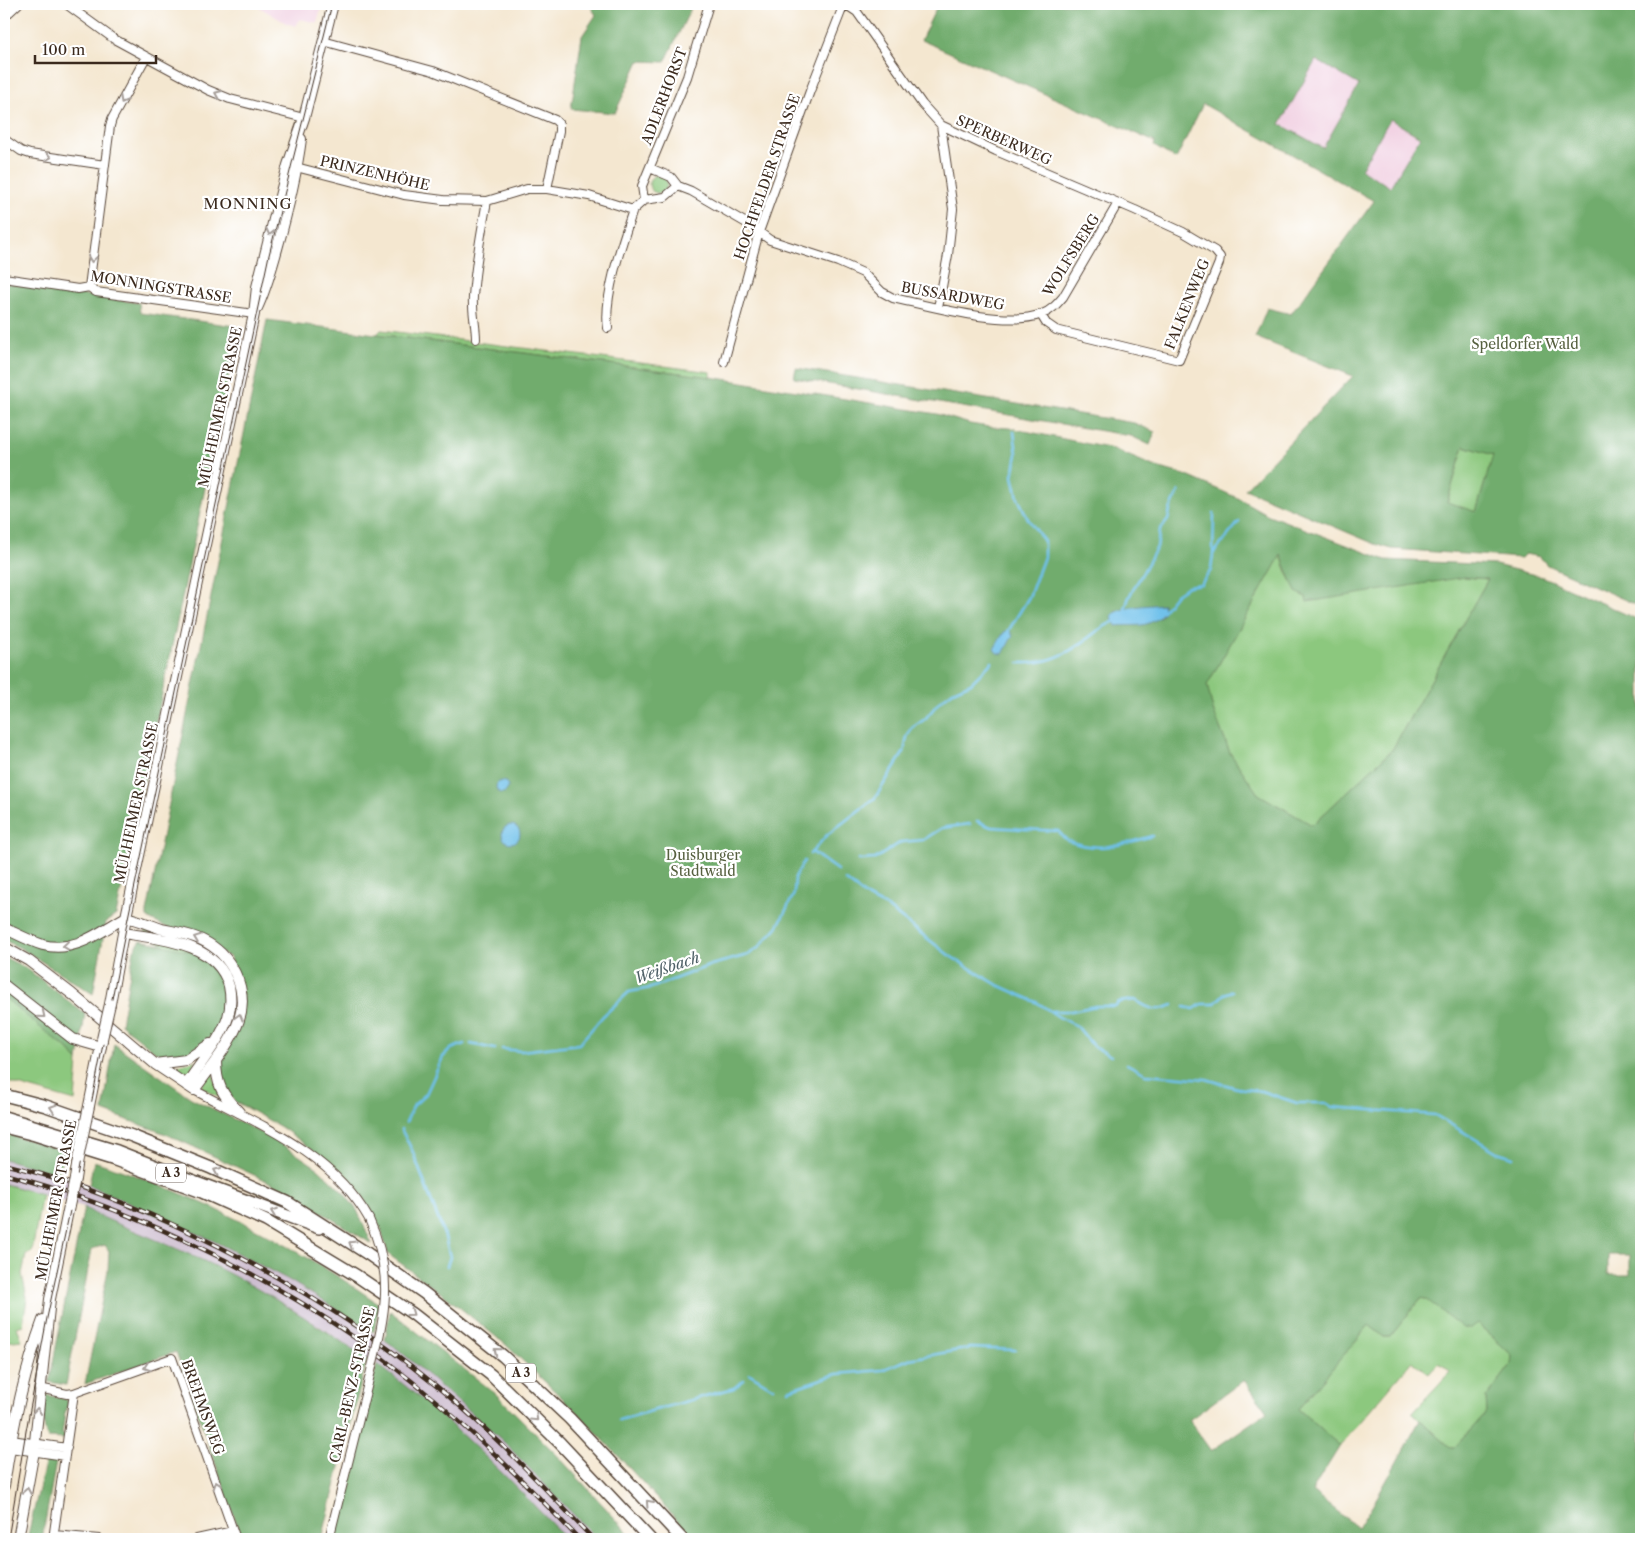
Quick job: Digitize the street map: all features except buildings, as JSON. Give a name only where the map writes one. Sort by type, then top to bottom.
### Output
[{"type":"highway","points":[[4,1095],[46,1106],[115,1130],[211,1168],[287,1202],[337,1234]]},
{"type":"highway","name":"A 3","points":[[4,1117],[118,1151],[337,1234],[424,1292],[504,1356],[570,1419],[682,1539]]},
{"type":"highway","name":"A 3","points":[[4,1127],[114,1160],[202,1192],[266,1220],[357,1276],[413,1314],[491,1375],[560,1443],[650,1539]]},
{"type":"main road","name":"MÜLHEIMER STRASSE","points":[[18,1539],[34,1447],[50,1299],[126,917],[254,314],[265,293],[284,225],[293,166],[333,4]]},
{"type":"main road","points":[[4,928],[42,944],[64,947],[88,940],[126,917],[200,939],[222,954],[234,969],[240,988],[241,1010],[235,1027],[216,1060],[190,1088]]},
{"type":"main road","points":[[123,933],[189,946],[215,962],[227,981],[231,1000],[228,1017],[190,1088]]},
{"type":"main road","name":"CARL-BENZ-STRASSE","points":[[4,947],[72,994],[155,1064],[190,1088]]},
{"type":"main road","points":[[4,985],[73,1039],[102,1043]]},
{"type":"main road","points":[[155,1064],[186,1060],[195,1056],[218,1037]]},
{"type":"main road","points":[[216,1060],[218,1085],[223,1094],[239,1112]]},
{"type":"main road","name":"MÜLHEIMER STRASSE","points":[[4,1486],[10,1444],[25,1374],[50,1299]]},
{"type":"street","points":[[4,17],[18,4]]},
{"type":"street","points":[[66,4],[114,40],[208,90],[230,100],[304,118]]},
{"type":"street","name":"ADLERHORST","points":[[650,168],[687,77],[708,4]]},
{"type":"street","name":"SPERBERWEG","points":[[845,4],[857,12],[922,104],[941,125],[1118,204]]},
{"type":"street","name":"HOCHFELDER STRASSE","points":[[724,362],[759,232],[813,82],[845,4]]},
{"type":"street","points":[[324,41],[433,71],[551,118],[559,124],[559,131],[547,189]]},
{"type":"street","points":[[89,287],[112,119],[146,57]]},
{"type":"street","points":[[938,308],[948,255],[953,210],[941,125]]},
{"type":"street","points":[[4,139],[21,151],[30,154],[105,165]]},
{"type":"street","name":"PRINZENHÖHE","points":[[293,166],[404,195],[443,200],[488,201],[527,189],[547,189],[589,196],[633,210]]},
{"type":"street","points":[[644,200],[642,186],[650,168],[671,178],[678,186],[692,191],[759,232]]},
{"type":"street","points":[[608,328],[606,316],[614,275],[623,238],[633,210],[644,200],[665,197],[678,186]]},
{"type":"street","points":[[476,339],[476,327],[472,316],[473,298],[477,252],[488,201]]},
{"type":"street","name":"WOLFSBERG","points":[[1041,315],[1051,310],[1063,297],[1118,204]]},
{"type":"street","name":"FALKENWEG","points":[[1041,315],[1046,323],[1056,330],[1179,360],[1220,257],[1215,250],[1183,232],[1118,204]]},
{"type":"street","name":"BUSSARDWEG","points":[[759,232],[770,240],[857,270],[870,279],[882,292],[893,298],[1003,319],[1041,315]]},
{"type":"street","name":"MONNINGSTRASSE","points":[[4,278],[78,289],[89,287],[96,292],[254,314]]},
{"type":"street","name":"CARL-BENZ-STRASSE","points":[[190,1088],[276,1132],[328,1169],[348,1188],[369,1219],[376,1234],[384,1261],[386,1293],[380,1338],[329,1539]]},
{"type":"street","name":"BREHMSWEG","points":[[39,1388],[67,1394],[74,1393],[172,1358],[235,1535]]},
{"type":"street","points":[[74,1393],[54,1537],[99,1539]]},
{"type":"street","points":[[10,1444],[66,1452]]},
{"type":"street","points":[[197,1539],[235,1535]]},
{"type":"shaded area","points":[[254,4],[322,4],[317,23],[300,19],[296,26],[286,23]]},
{"type":"shaded area","points":[[1316,60],[1359,84],[1323,148],[1280,124]]},
{"type":"shaded area","points":[[1390,119],[1420,137],[1390,187],[1360,169]]},
{"type":"shaded area","points":[[4,1159],[89,1185],[138,1206],[214,1241],[289,1280],[331,1305],[399,1350],[480,1419],[597,1539],[566,1539],[486,1458],[447,1422],[377,1364],[319,1326],[84,1207],[4,1184]]},
{"type":"green space","points":[[589,4],[693,4],[665,62],[639,61],[615,113],[571,109],[582,36],[596,15]]},
{"type":"green space","name":"Speldorfer Wald","points":[[938,4],[1641,4],[1641,607],[1547,565],[1540,557],[1525,554],[1521,558],[1392,549],[1375,544],[1245,489],[1353,376],[1255,337],[1267,308],[1291,314],[1374,201],[1203,104],[1176,159],[1154,146],[1155,142],[921,40]],"holes":[[[1316,60],[1359,85],[1323,148],[1280,124]],[[1390,119],[1420,137],[1390,187],[1361,169]],[[1464,446],[1493,455],[1476,512],[1447,502]]]},
{"type":"green space","points":[[658,175],[664,178],[667,184],[664,190],[658,193],[652,190],[649,184],[652,178]]},
{"type":"green space","points":[[4,283],[139,303],[140,313],[235,326],[238,330],[116,915],[106,922],[93,994],[22,949],[4,940]]},
{"type":"green space","name":"Duisburger Stadtwald","points":[[267,320],[711,377],[937,414],[970,424],[1010,428],[1113,449],[1153,466],[1185,475],[1240,499],[1266,514],[1386,560],[1496,565],[1543,577],[1641,621],[1641,1539],[695,1539],[581,1416],[505,1344],[449,1299],[388,1254],[381,1229],[361,1194],[343,1174],[281,1127],[234,1101],[223,1085],[221,1069],[222,1060],[242,1021],[230,957],[151,920],[147,917]],"holes":[[[1281,555],[1296,592],[1306,597],[1307,602],[1465,577],[1488,579],[1392,750],[1312,825],[1258,794],[1230,753],[1213,710],[1207,685]],[[1163,604],[1164,611],[1160,617],[1116,626],[1116,611]],[[1608,1255],[1630,1255],[1630,1275],[1608,1275]],[[1421,1298],[1426,1299],[1463,1328],[1471,1329],[1478,1324],[1512,1355],[1511,1365],[1486,1398],[1487,1412],[1455,1447],[1450,1447],[1420,1420],[1358,1528],[1312,1491],[1340,1446],[1298,1409],[1369,1325],[1384,1337],[1390,1337]],[[1244,1380],[1267,1412],[1211,1451],[1189,1420]]]},
{"type":"green space","points":[[381,330],[711,372],[711,377],[377,334]]},
{"type":"green space","points":[[796,368],[1134,423],[1155,432],[1150,445],[1131,436],[794,378]]},
{"type":"green space","points":[[1464,446],[1493,455],[1476,512],[1447,503]]},
{"type":"green space","points":[[1281,555],[1293,584],[1306,597],[1465,577],[1488,579],[1392,750],[1312,825],[1258,794],[1230,753],[1213,710],[1207,685]]},
{"type":"green space","points":[[146,928],[199,942],[220,957],[234,979],[238,1000],[236,1019],[197,1078],[224,1033],[233,989],[145,933]]},
{"type":"green space","points":[[141,940],[193,952],[212,965],[220,976],[225,991],[226,1007],[221,1025],[215,1034],[183,1057],[164,1059],[121,1024],[134,950]]},
{"type":"green space","points":[[4,957],[26,968],[85,1014],[78,1061],[67,1048],[4,997]]},
{"type":"green space","points":[[4,997],[67,1048],[78,1061],[75,1101],[4,1081]]},
{"type":"green space","points":[[114,1044],[191,1098],[274,1139],[319,1169],[343,1192],[357,1210],[372,1244],[284,1189],[166,1134],[103,1111]]},
{"type":"green space","points":[[196,1060],[187,1076],[173,1067]]},
{"type":"green space","points":[[212,1071],[220,1096],[219,1097],[201,1087]]},
{"type":"green space","points":[[4,1133],[65,1151],[58,1174],[4,1159]]},
{"type":"green space","points":[[94,1161],[132,1174],[205,1204],[312,1260],[379,1304],[374,1332],[289,1280],[214,1241],[89,1185]]},
{"type":"green space","points":[[4,1184],[42,1194],[32,1252],[26,1255],[22,1274],[27,1298],[23,1325],[17,1327],[22,1340],[4,1342]]},
{"type":"green space","points":[[84,1207],[95,1214],[204,1261],[267,1294],[367,1359],[322,1539],[242,1539],[176,1352],[85,1384],[108,1270],[109,1251],[105,1245],[92,1249],[66,1385],[49,1382]]},
{"type":"green space","points":[[1421,1298],[1478,1324],[1512,1355],[1511,1365],[1486,1398],[1487,1412],[1455,1447],[1450,1447],[1412,1413],[1450,1372],[1439,1362],[1429,1374],[1412,1361],[1340,1446],[1298,1409],[1369,1325],[1384,1337],[1390,1337]]},
{"type":"green space","points":[[390,1311],[496,1394],[556,1454],[634,1539],[597,1539],[502,1440],[385,1340]]},
{"type":"green space","points":[[377,1364],[476,1447],[566,1539],[333,1539]]},
{"type":"green space","points":[[46,1395],[65,1399],[69,1404],[69,1407],[66,1407],[62,1434],[65,1435],[64,1439],[48,1438],[46,1434],[44,1417]]},
{"type":"green space","points":[[46,1460],[56,1462],[42,1539],[27,1539]]},
{"type":"water","points":[[1163,604],[1164,611],[1148,624],[1116,626],[1111,616],[1128,608]]},
{"type":"water","points":[[1009,630],[1013,635],[1003,654],[997,653],[994,649],[1004,632]]},
{"type":"water","points":[[504,781],[507,782],[507,792],[500,793],[497,792],[496,785],[497,782]]},
{"type":"water","points":[[511,825],[517,828],[520,834],[517,840],[511,843],[505,840],[502,834],[505,828]]},
{"type":"waterway","points":[[1007,633],[1029,597],[1044,557],[1044,541],[1028,519],[1018,498],[1013,476],[1017,454],[1014,432]]},
{"type":"waterway","points":[[1125,609],[1129,597],[1157,547],[1160,530],[1168,520],[1170,510],[1179,491]]},
{"type":"waterway","points":[[1213,554],[1214,513]]},
{"type":"waterway","points":[[1163,611],[1176,594],[1188,586],[1201,584],[1211,570],[1213,554],[1239,522]]},
{"type":"waterway","points":[[1019,663],[1042,661],[1064,654],[1100,629],[1116,621]]},
{"type":"waterway","points":[[810,854],[827,835],[875,798],[904,752],[907,737],[912,728],[925,719],[940,701],[953,691],[971,683],[992,662]]},
{"type":"waterway","points":[[977,821],[991,827],[1058,831],[1065,838],[1079,845],[1100,847],[1152,836]]},
{"type":"waterway","points":[[859,860],[875,859],[901,842],[923,840],[942,828],[970,824]]},
{"type":"waterway","points":[[812,852],[837,870]]},
{"type":"waterway","name":"Weißbach","points":[[502,1049],[521,1051],[579,1044],[603,1016],[629,992],[651,988],[711,965],[748,955],[758,948],[778,926],[794,894],[795,877],[804,861]]},
{"type":"waterway","points":[[845,880],[868,898],[887,907],[950,956],[996,984],[1038,1003],[1077,1026],[1093,1046],[1111,1056]]},
{"type":"waterway","points":[[1184,1007],[1194,1009],[1202,1004],[1214,1004],[1224,994],[1232,991]]},
{"type":"waterway","points":[[1051,1011],[1071,1011],[1096,1006],[1115,1006],[1119,1002],[1135,1000],[1153,1009],[1162,1009],[1173,1005]]},
{"type":"waterway","name":"Weißbach","points":[[406,1122],[414,1105],[426,1094],[443,1057],[451,1049],[464,1044]]},
{"type":"waterway","name":"Weißbach","points":[[471,1044],[495,1049]]},
{"type":"waterway","points":[[1127,1064],[1146,1074],[1206,1079],[1237,1088],[1261,1091],[1297,1103],[1326,1103],[1332,1107],[1435,1115],[1497,1152],[1514,1157]]},
{"type":"waterway","name":"Weißbach","points":[[401,1129],[412,1150],[445,1237],[450,1257],[447,1266]]},
{"type":"waterway","points":[[788,1390],[837,1374],[882,1370],[909,1359],[971,1348],[1015,1350]]},
{"type":"waterway","points":[[750,1374],[773,1388]]},
{"type":"waterway","points":[[619,1420],[734,1388],[744,1380]]},
{"type":"tram line","points":[[8,1539],[47,1318],[128,918],[269,255],[332,4]]},
{"type":"railway","points":[[4,1164],[69,1183],[153,1216],[212,1243],[287,1283],[323,1305],[394,1353],[460,1406],[511,1454],[593,1539]]},
{"type":"railway","points":[[4,1174],[49,1187],[141,1221],[231,1263],[316,1312],[385,1360],[444,1408],[526,1485],[579,1539]]},
{"type":"district","name":"MONNING","points":[[248,204]]}]
